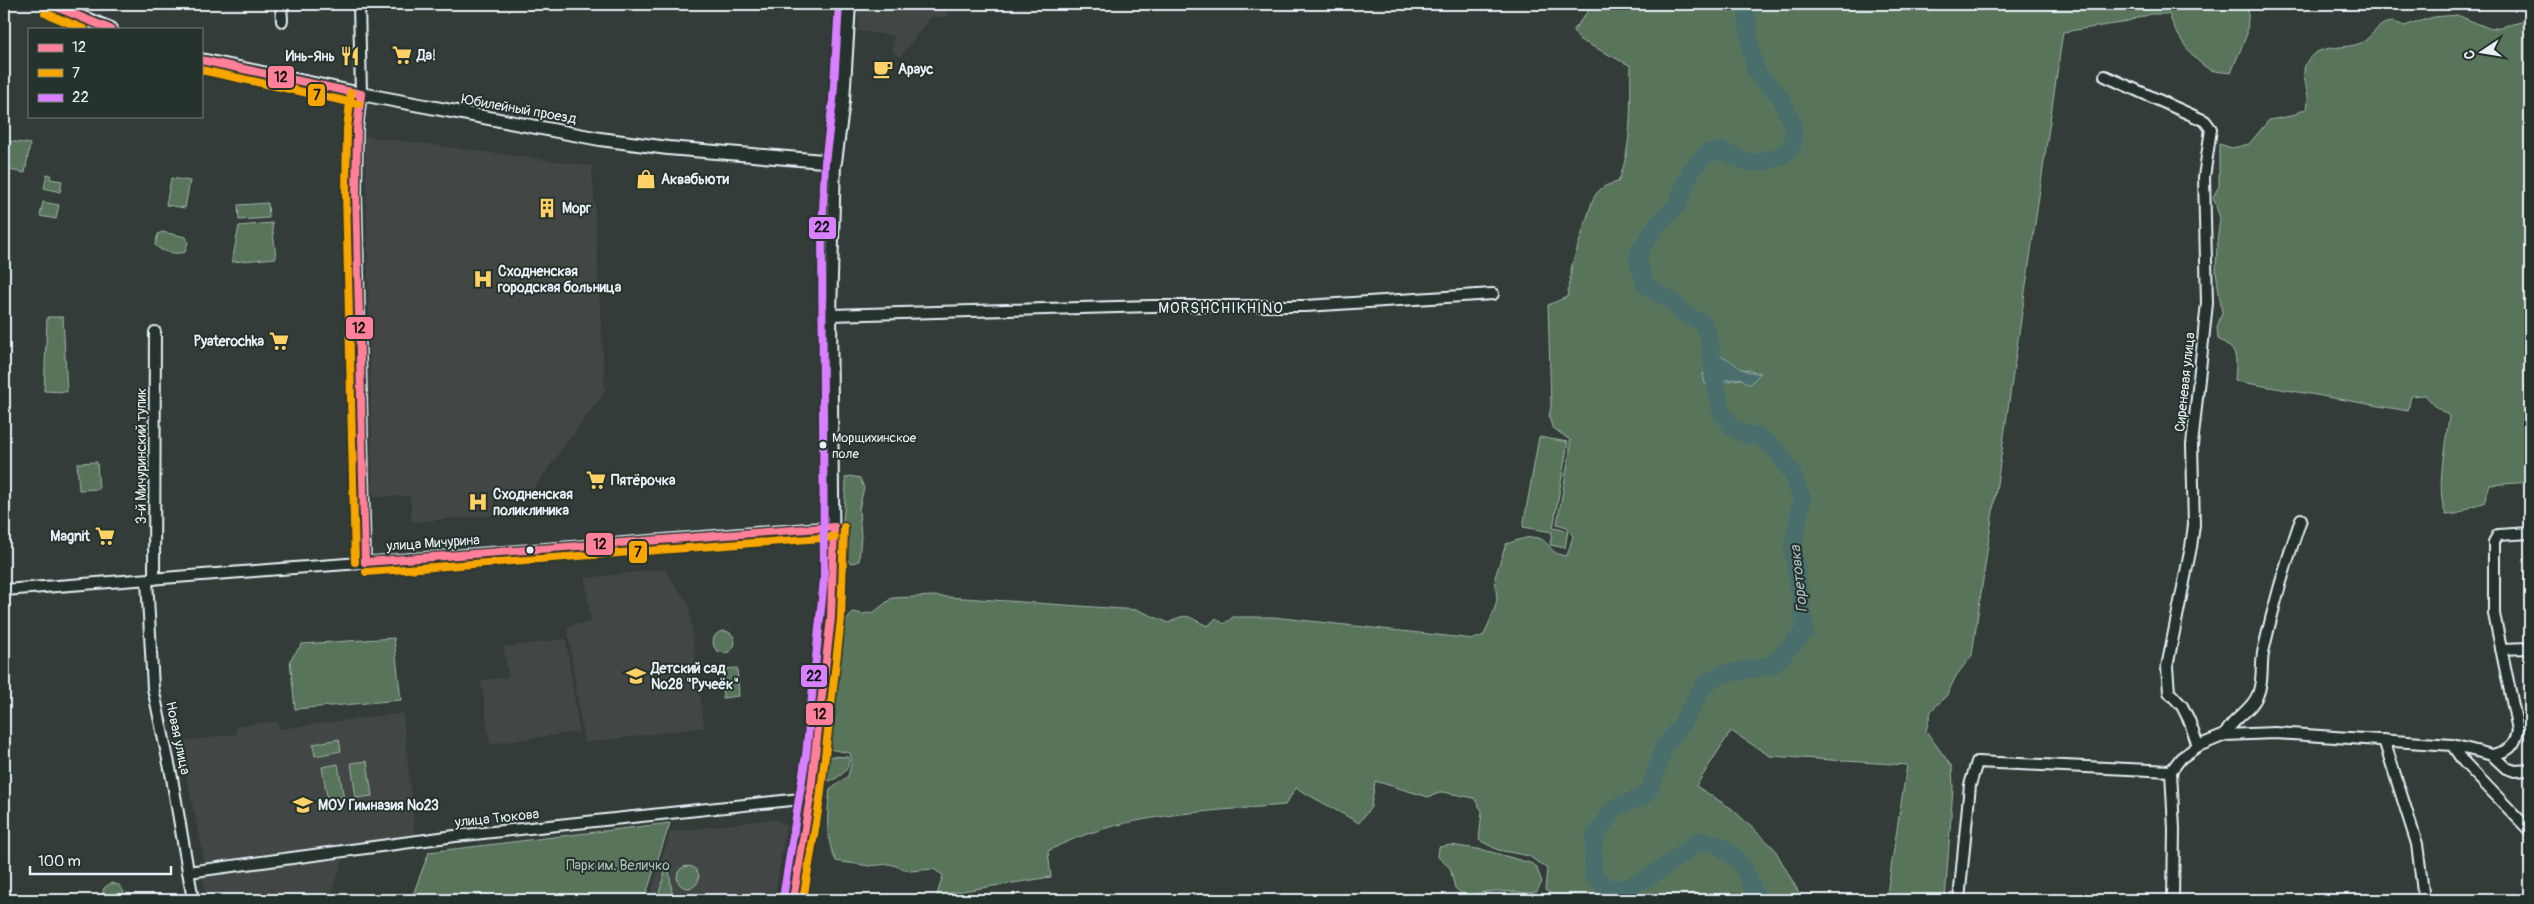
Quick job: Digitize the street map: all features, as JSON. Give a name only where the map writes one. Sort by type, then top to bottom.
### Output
[{"type":"main road","points":[[49,4],[109,28]]},
{"type":"main road","points":[[835,162],[843,101],[849,4]]},
{"type":"main road","name":"Юбилейный проезд","points":[[202,60],[361,94],[600,139],[668,148],[835,162]]},
{"type":"street","points":[[281,4],[282,21]]},
{"type":"street","points":[[359,4],[361,94],[357,129],[356,192],[365,562]]},
{"type":"street","name":"Сиреневая улица","points":[[2105,76],[2205,121],[2211,129],[2204,177],[2207,303],[2192,445],[2194,525],[2167,667],[2169,692],[2182,706],[2198,746]]},
{"type":"street","points":[[793,900],[810,798],[831,618],[834,527],[831,315],[835,162]]},
{"type":"street","points":[[831,315],[1152,306],[1306,306],[1493,294]]},
{"type":"street","name":"3-й Мичуринский тупик","points":[[151,580],[155,332]]},
{"type":"street","points":[[2225,735],[2228,727],[2258,697],[2261,684],[2262,654],[2274,601],[2301,519]]},
{"type":"street","name":"улица Мичурина","points":[[4,590],[834,527]]},
{"type":"street","points":[[2492,755],[2511,749],[2516,740],[2518,730],[2494,614],[2494,542],[2498,535],[2530,533]]},
{"type":"street","name":"Новая улица","points":[[151,580],[153,688],[172,778],[193,900]]},
{"type":"street","points":[[2501,649],[2530,648]]},
{"type":"street","points":[[2173,900],[2174,829],[2170,771],[2181,758],[2198,746],[2225,735],[2275,733],[2452,745],[2492,755],[2506,768],[2515,771],[2530,770]]},
{"type":"street","points":[[2384,740],[2417,844],[2424,900]]},
{"type":"street","points":[[2452,745],[2463,761],[2530,831]]},
{"type":"street","points":[[1959,900],[1970,785],[1977,762],[2170,771]]},
{"type":"street","name":"улица Тюкова","points":[[188,872],[450,837],[810,798]]},
{"type":"shaded area","points":[[859,4],[951,4],[946,17],[931,17],[900,57],[893,52],[894,36],[858,31]]},
{"type":"shaded area","name":"Сходненская городская больница","points":[[365,136],[592,166],[605,391],[534,488],[493,491],[495,515],[412,522],[410,496],[373,497]]},
{"type":"shaded area","name":"Детский сад №28 \"Ручеёк\"","points":[[664,569],[689,605],[704,727],[584,743],[567,626],[591,622],[585,578]]},
{"type":"shaded area","points":[[566,639],[579,732],[490,744],[481,681],[508,677],[504,647]]},
{"type":"shaded area","name":"МОУ Гимназия №23","points":[[403,713],[415,835],[205,864],[186,774],[176,742],[236,734],[236,726],[278,721],[279,729]]},
{"type":"shaded area","points":[[774,819],[786,826],[774,900],[649,900],[670,832]]},
{"type":"shaded area","points":[[344,857],[329,900],[207,900],[202,876]]},
{"type":"green space","points":[[1593,4],[2249,4],[2247,34],[2231,73],[2211,70],[2197,60],[2175,30],[2169,14],[2151,14],[2121,23],[2063,32],[1972,655],[1956,676],[1947,695],[1931,711],[1926,731],[1952,767],[1953,788],[1945,900],[1886,900],[1907,765],[1770,756],[1731,731],[1696,786],[1731,808],[1774,848],[1803,900],[1732,900],[1730,894],[1554,895],[1545,890],[1547,869],[1529,856],[1498,850],[1479,840],[1482,811],[1474,798],[1443,792],[1428,797],[1375,781],[1371,807],[1359,823],[1296,788],[1285,805],[1163,816],[1104,829],[1075,838],[1048,851],[1051,877],[937,895],[943,875],[933,869],[910,871],[890,864],[869,866],[836,861],[828,835],[830,790],[848,776],[852,761],[850,753],[829,749],[843,625],[853,612],[863,614],[874,612],[892,598],[934,596],[1138,610],[1169,623],[1185,616],[1208,626],[1216,618],[1224,624],[1233,617],[1273,617],[1474,639],[1484,635],[1494,611],[1497,600],[1495,577],[1506,544],[1523,538],[1533,537],[1541,539],[1554,552],[1567,556],[1573,536],[1567,527],[1557,524],[1570,451],[1570,440],[1552,427],[1549,417],[1551,406],[1548,305],[1567,297],[1572,265],[1593,199],[1603,188],[1618,182],[1623,168],[1630,125],[1631,66],[1580,40],[1573,31]],"holes":[[[1709,337],[1716,354],[1738,368],[1760,373],[1756,377],[1705,384],[1703,374],[1709,373],[1710,369]]]},
{"type":"green space","points":[[2457,15],[2491,29],[2530,20],[2530,482],[2490,485],[2484,503],[2473,506],[2458,514],[2446,515],[2441,493],[2441,480],[2449,416],[2436,407],[2425,395],[2411,396],[2408,411],[2235,381],[2236,361],[2233,351],[2218,339],[2217,327],[2222,313],[2216,271],[2220,218],[2213,197],[2219,186],[2219,144],[2232,148],[2249,144],[2269,120],[2291,116],[2307,108],[2308,97],[2304,68],[2316,52],[2329,48],[2351,46],[2362,42],[2386,23],[2391,22],[2404,26],[2434,17]]},
{"type":"green space","points":[[4,140],[30,144],[25,173],[4,169]]},
{"type":"green space","points":[[47,174],[51,175],[50,179],[62,181],[60,192],[44,188]]},
{"type":"green space","points":[[171,178],[190,181],[185,208],[166,205]]},
{"type":"green space","points":[[43,202],[59,205],[56,219],[40,216]]},
{"type":"green space","points":[[268,203],[269,218],[239,220],[238,205]]},
{"type":"green space","points":[[272,223],[276,258],[232,262],[239,226]]},
{"type":"green space","points":[[162,232],[186,237],[188,242],[185,252],[169,252],[157,247],[155,245],[158,234]]},
{"type":"green space","points":[[47,317],[63,317],[67,392],[44,391]]},
{"type":"green space","points":[[1539,437],[1568,442],[1553,528],[1568,531],[1565,548],[1550,545],[1552,532],[1523,527]]},
{"type":"green space","points":[[97,462],[99,489],[79,490],[77,463]]},
{"type":"green space","points":[[850,476],[860,478],[864,488],[859,509],[861,536],[859,561],[854,563],[849,562],[842,535],[845,478]]},
{"type":"green space","points":[[724,631],[732,634],[735,642],[732,650],[724,653],[716,650],[713,642],[716,634]]},
{"type":"green space","points":[[394,638],[401,700],[295,709],[290,660],[302,644]]},
{"type":"green space","points":[[737,668],[739,696],[723,698],[721,669]]},
{"type":"green space","points":[[339,739],[341,751],[315,756],[313,744]]},
{"type":"green space","points":[[828,756],[849,757],[849,761],[843,774],[835,779],[826,781],[824,765]]},
{"type":"green space","points":[[367,761],[372,796],[356,798],[351,763]]},
{"type":"green space","points":[[338,764],[344,799],[328,802],[322,767]]},
{"type":"green space","name":"Парк им. Величко","points":[[670,823],[644,900],[411,900],[429,852]]},
{"type":"green space","points":[[1451,845],[1484,850],[1530,863],[1536,866],[1542,882],[1537,891],[1532,893],[1496,891],[1463,895],[1455,888],[1450,868],[1438,857],[1439,847]]},
{"type":"green space","points":[[668,861],[673,900],[657,900]]},
{"type":"green space","points":[[688,866],[696,869],[699,877],[696,885],[688,888],[680,885],[677,877],[680,869]]},
{"type":"green space","points":[[111,883],[119,885],[124,892],[122,900],[105,900],[102,896],[104,888]]},
{"type":"water","points":[[1707,336],[1716,354],[1730,360],[1744,370],[1752,373],[1761,373],[1749,385],[1741,378],[1724,380],[1716,386],[1705,384],[1703,374],[1709,373]]},
{"type":"waterway","name":"Горетовка","points":[[1746,4],[1750,47],[1756,72],[1781,98],[1793,125],[1793,144],[1783,155],[1767,161],[1750,163],[1723,151],[1707,153],[1691,171],[1677,205],[1657,225],[1639,252],[1638,261],[1646,286],[1672,301],[1683,313],[1703,323],[1709,337],[1722,413],[1732,427],[1747,435],[1759,436],[1777,451],[1792,473],[1802,498],[1793,548],[1805,631],[1773,665],[1719,675],[1704,685],[1682,724],[1664,747],[1650,789],[1644,796],[1614,808],[1594,838],[1593,874],[1607,887],[1617,889],[1629,886],[1642,881],[1702,840],[1723,848],[1738,861],[1749,878],[1757,900]]},
{"type":"transit line","name":"12","points":[[49,4],[108,28]]},
{"type":"transit line","name":"22","points":[[783,898],[806,755],[824,579],[822,235],[825,162],[833,100],[839,4]]},
{"type":"transit line","name":"7","points":[[45,13],[82,28]]},
{"type":"transit line","name":"12","points":[[202,60],[361,94]]},
{"type":"transit line","name":"7","points":[[202,70],[359,104]]},
{"type":"transit line","name":"7","points":[[351,93],[347,129],[346,192],[355,562]]},
{"type":"transit line","name":"12","points":[[361,94],[357,129],[356,192],[365,562]]},
{"type":"transit line","name":"12","points":[[365,562],[834,527]]},
{"type":"transit line","name":"12","points":[[793,900],[810,798],[831,618],[834,527]]},
{"type":"transit line","name":"7","points":[[803,900],[820,799],[841,619],[844,527]]},
{"type":"transit line","name":"7","points":[[366,572],[835,537]]},
{"type":"place","name":"Да!","points":[[402,55]]},
{"type":"place","name":"Инь-Янь","points":[[350,56]]},
{"type":"place","name":"Араус","points":[[883,69]]},
{"type":"place","name":"Аквабьюти","points":[[646,179]]},
{"type":"place","name":"Морг","points":[[547,208]]},
{"type":"place","name":"Сходненская городская больница","points":[[483,279]]},
{"type":"place","name":"Pyaterochka","points":[[279,341]]},
{"type":"place","name":"Морщихинское поле","points":[[823,445]]},
{"type":"place","name":"Пятёрочка","points":[[596,480]]},
{"type":"place","name":"Сходненская поликлиника","points":[[478,502]]},
{"type":"place","name":"Magnit","points":[[105,536]]},
{"type":"place","name":"Детский сад №28 \"Ручеёк\"","points":[[636,676]]},
{"type":"place","name":"МОУ Гимназия №23","points":[[303,805]]},
{"type":"district","name":"MORSHCHIKHINO","points":[[1221,308]]}]
